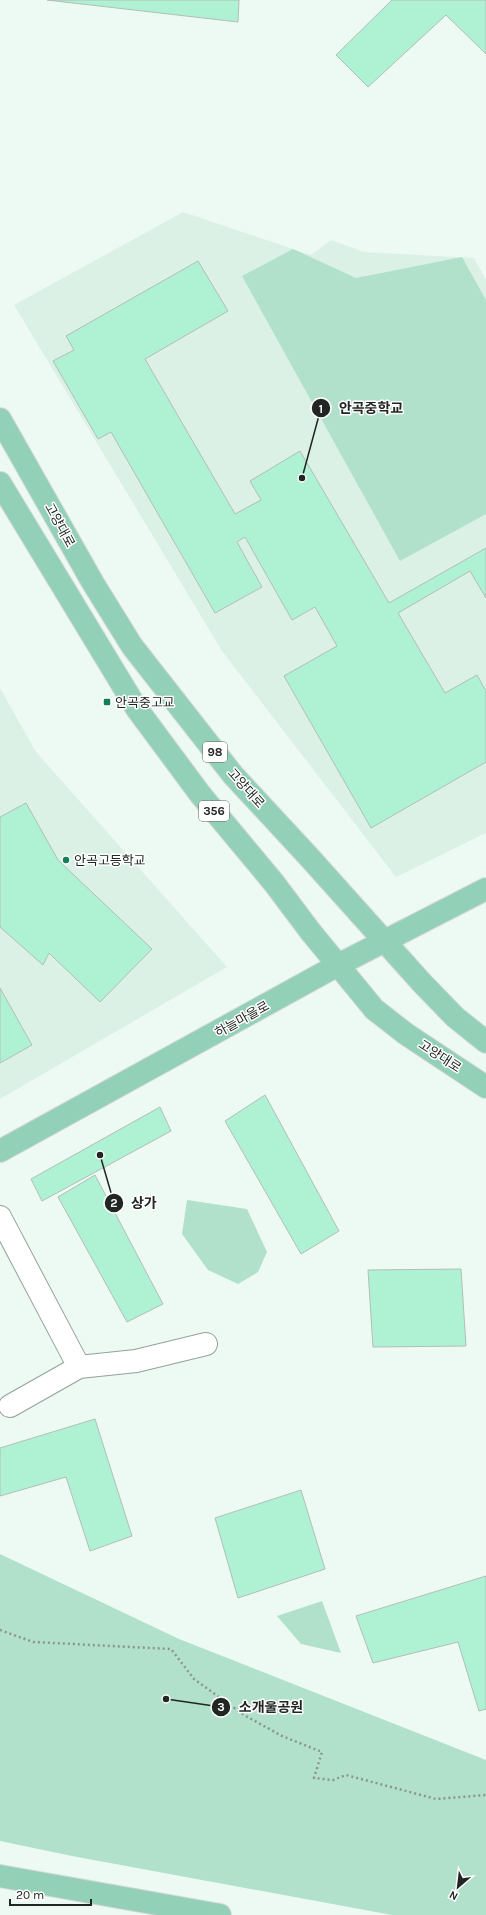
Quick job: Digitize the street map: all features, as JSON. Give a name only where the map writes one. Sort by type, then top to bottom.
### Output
[{"type":"main road","name":"고양대로","points":[[0,419],[93,583],[132,646],[233,775],[385,941],[422,984],[455,1017],[486,1042]]},
{"type":"main road","name":"고양대로","points":[[0,483],[137,709],[200,794],[274,883],[338,966],[374,1009],[406,1034],[486,1087]]},
{"type":"main road","name":"하늘마을로","points":[[0,1151],[338,966],[486,889]]},
{"type":"main road","points":[[0,1876],[220,1915]]},
{"type":"lane","points":[[0,1217],[79,1367]]},
{"type":"lane","points":[[10,1406],[79,1367],[136,1361],[206,1344]]},
{"type":"path","points":[[0,1630],[33,1642],[171,1649],[194,1679],[244,1715],[282,1736],[322,1752],[314,1778],[333,1780],[346,1775],[436,1799],[486,1795]]},
{"type":"shaded area","points":[[183,212],[311,255],[331,240],[364,252],[474,258],[486,280],[486,833],[396,877],[222,651],[14,305]]},
{"type":"shaded area","name":"안곡고등학교","points":[[0,688],[36,752],[227,967],[0,1099]]},
{"type":"green space","points":[[293,249],[356,278],[462,257],[486,300],[486,514],[400,561],[242,276]]},
{"type":"green space","points":[[187,1200],[247,1209],[267,1252],[258,1272],[238,1284],[208,1270],[182,1234]]},
{"type":"green space","points":[[0,1554],[179,1639],[486,1760],[486,1915],[392,1915],[72,1856],[0,1841]]},
{"type":"green space","points":[[322,1601],[341,1653],[301,1644],[277,1616]]},
{"type":"building","points":[[47,0],[239,0],[238,22]]},
{"type":"building","points":[[392,0],[486,0],[486,54],[446,15],[368,87],[336,55]]},
{"type":"building","points":[[198,261],[228,311],[145,359],[235,514],[261,500],[250,481],[300,451],[389,603],[486,548],[486,598],[470,571],[398,613],[445,693],[477,675],[486,691],[486,762],[371,828],[284,676],[337,646],[315,607],[292,620],[245,537],[237,542],[262,587],[215,613],[111,432],[98,439],[53,361],[74,350],[66,336]]},
{"type":"building","points":[[26,803],[58,860],[152,949],[100,1002],[49,953],[43,965],[0,927],[0,817]]},
{"type":"building","points":[[0,988],[32,1045],[0,1063]]},
{"type":"building","points":[[265,1095],[339,1231],[301,1254],[225,1121]]},
{"type":"building","points":[[160,1107],[171,1131],[42,1201],[31,1179]]},
{"type":"building","points":[[95,1175],[163,1304],[127,1322],[58,1197]]},
{"type":"building","points":[[461,1269],[466,1346],[373,1347],[368,1270]]},
{"type":"building","points":[[95,1419],[132,1536],[90,1551],[66,1477],[0,1496],[0,1448]]},
{"type":"building","points":[[301,1490],[325,1569],[238,1598],[215,1518]]},
{"type":"building","points":[[486,1576],[486,1709],[479,1711],[458,1642],[373,1663],[356,1616]]},
{"type":"place","name":"안곡중학교","points":[[302,478]]},
{"type":"place","name":"안곡중고교","points":[[107,702]]},
{"type":"place","name":"안곡고등학교","points":[[66,860]]},
{"type":"place","name":"상가","points":[[100,1155]]},
{"type":"place","name":"소개울공원","points":[[166,1699]]}]
